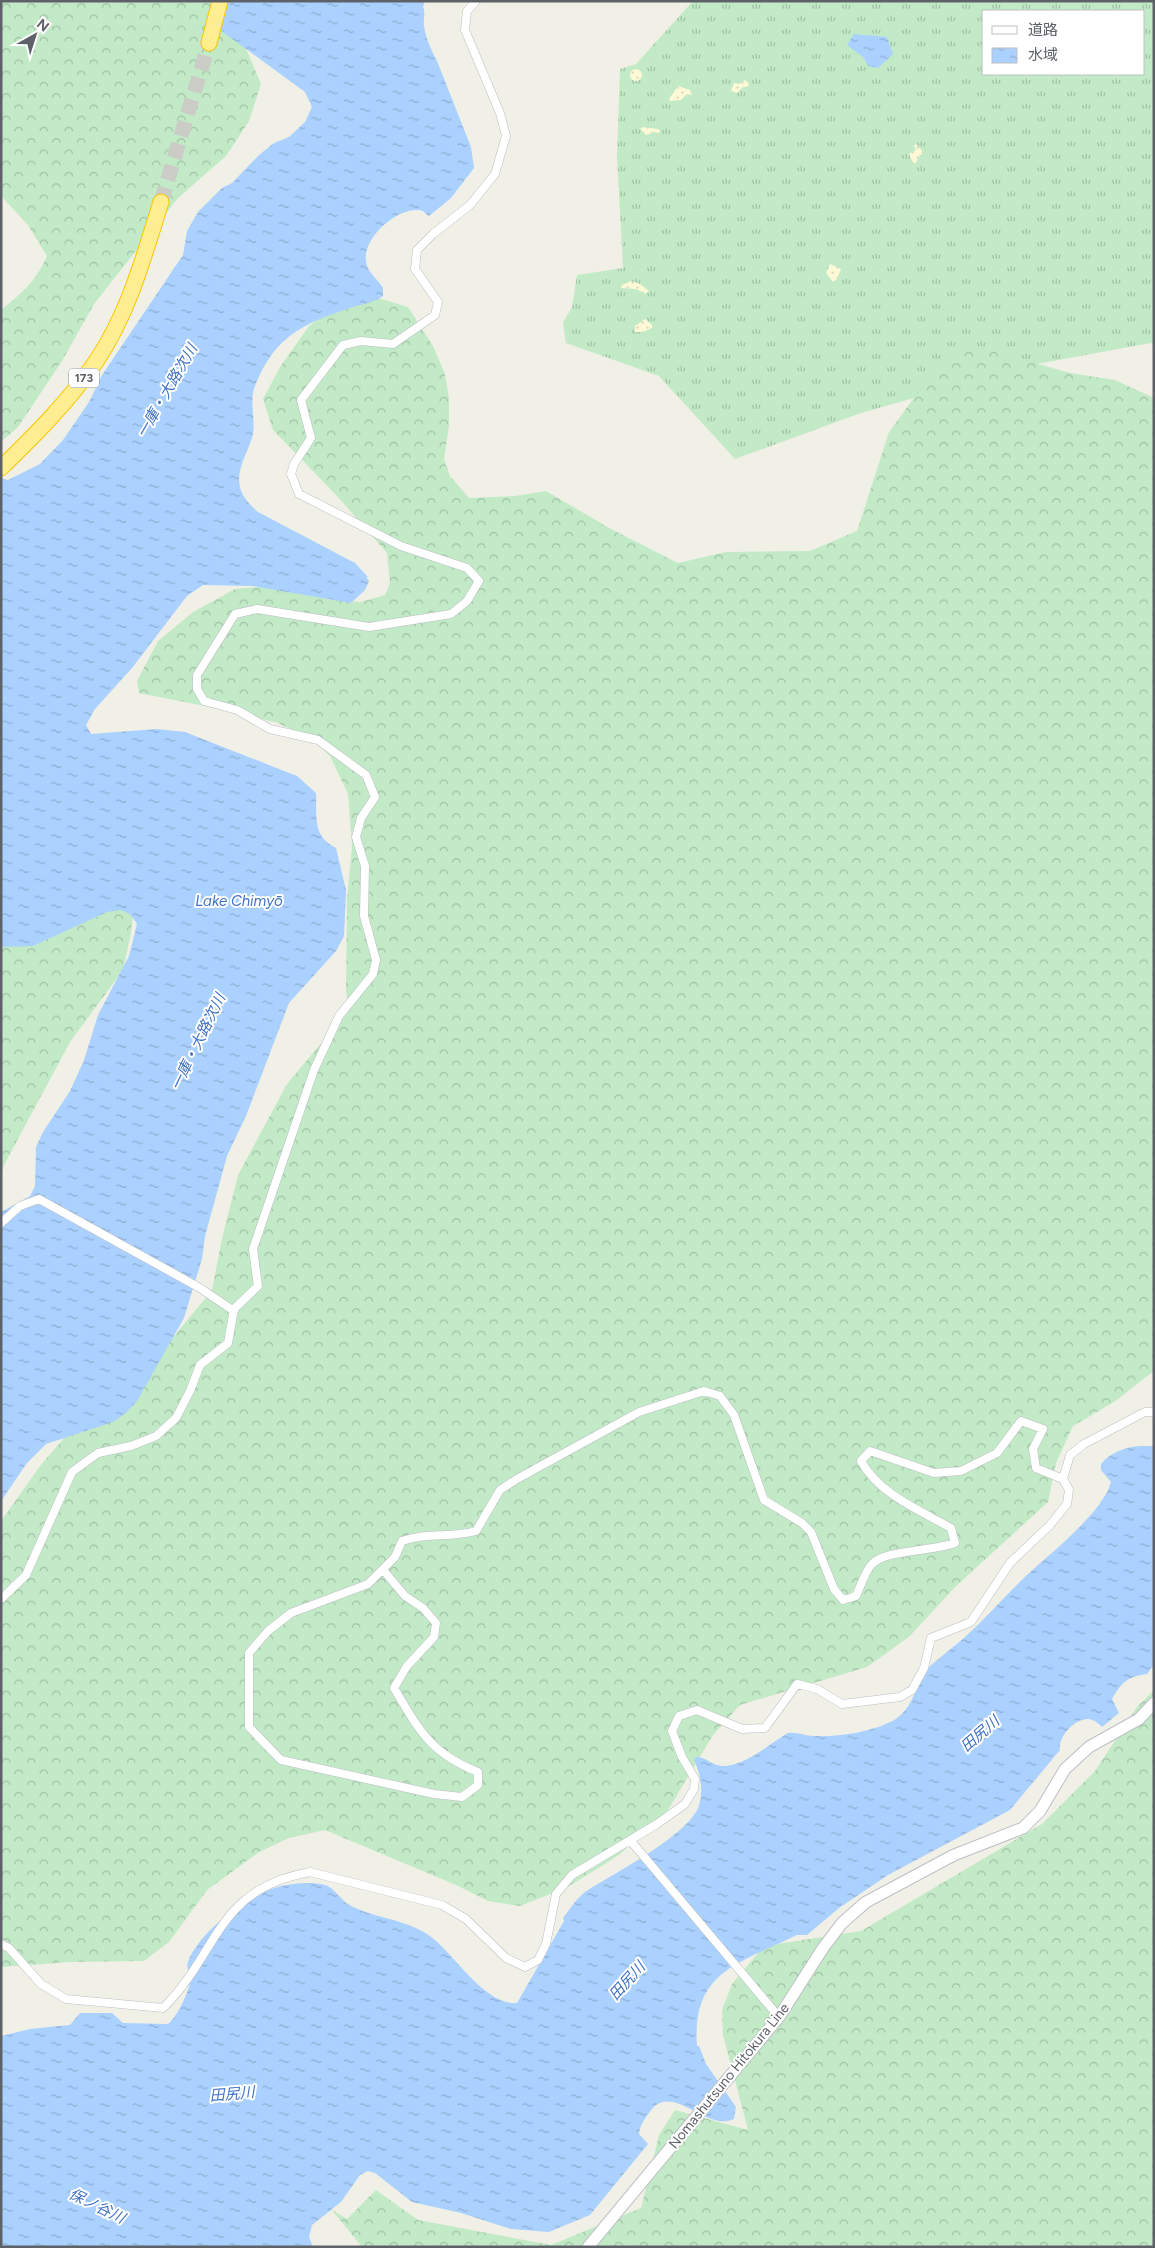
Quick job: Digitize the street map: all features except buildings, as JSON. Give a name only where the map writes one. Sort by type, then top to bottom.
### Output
[{"type":"highway","points":[[209,43],[220,1]]},
{"type":"highway","name":"173","points":[[1,468],[64,405],[98,359],[123,313],[161,202]]},
{"type":"main road","name":"Nomashutsuno Hitokura Line","points":[[588,2247],[779,2017],[823,1948],[842,1923],[866,1902],[954,1855],[1023,1828],[1040,1811],[1065,1769],[1089,1747],[1139,1719],[1154,1703]]},
{"type":"street","points":[[1,1599],[26,1575],[72,1472],[98,1453],[131,1446],[156,1436],[176,1418],[200,1366],[228,1343],[234,1311],[258,1286],[253,1249],[314,1070],[340,1016],[373,974],[376,960],[364,916],[365,866],[356,837],[361,818],[375,797],[366,775],[318,740],[270,729],[237,710],[204,701],[198,689],[197,675],[235,614],[257,609],[369,627],[451,614],[468,601],[479,581],[467,568],[401,546],[299,494],[291,474],[294,464],[311,438],[301,400],[344,345],[361,341],[393,344],[435,315],[438,302],[416,269],[418,250],[433,234],[470,205],[495,174],[506,136],[500,112],[466,30],[467,11],[476,1]]},
{"type":"street","points":[[1,1223],[20,1206],[39,1198],[192,1283],[234,1311]]},
{"type":"street","points":[[1,1944],[9,1948],[41,1984],[66,1999],[163,2008],[178,1993],[221,1924],[240,1903],[260,1890],[288,1876],[310,1872],[442,1905],[466,1919],[506,1958],[524,1967],[538,1960],[546,1944],[556,1894],[572,1875],[685,1804],[694,1789],[695,1779],[682,1756],[672,1731],[679,1716],[697,1710],[742,1729],[765,1728],[798,1684],[817,1689],[842,1704],[900,1697],[912,1690],[924,1668],[931,1638],[971,1622],[1010,1563],[1050,1525],[1067,1504],[1069,1490],[1063,1479],[1036,1468],[1034,1449],[1043,1429],[1021,1421],[997,1453],[962,1472],[934,1473],[870,1451],[861,1461],[869,1476],[889,1492],[951,1528],[955,1543],[941,1548],[881,1557],[870,1565],[856,1596],[843,1600],[834,1589],[811,1532],[802,1523],[764,1500],[734,1415],[720,1396],[704,1390],[639,1412],[500,1490],[476,1532],[462,1535],[417,1536],[402,1541],[395,1557],[368,1584],[291,1613],[268,1631],[249,1653],[249,1727],[281,1760],[434,1794],[462,1797],[478,1785],[478,1772],[453,1762],[429,1744],[394,1688],[407,1666],[434,1637],[436,1623],[423,1608],[406,1596],[384,1570]]},
{"type":"street","points":[[1063,1479],[1070,1455],[1084,1444],[1144,1412],[1154,1412]]},
{"type":"street","points":[[630,1840],[779,2017]]},
{"type":"green space","points":[[1,1],[226,1],[261,84],[249,121],[226,156],[178,198],[94,304],[62,361],[18,427],[1,442],[1,310],[28,286],[47,256],[28,225],[1,196]]},
{"type":"green space","points":[[693,1],[1154,1],[1154,346],[1151,343],[1031,365],[861,413],[735,459],[659,376],[566,343],[563,323],[572,307],[577,275],[623,268],[617,156],[620,69],[636,64]]},
{"type":"green space","points":[[378,298],[408,307],[433,346],[445,374],[449,398],[449,426],[444,459],[450,476],[469,498],[515,496],[546,491],[611,529],[678,563],[726,552],[810,551],[857,531],[889,432],[930,376],[975,346],[1070,373],[1115,380],[1154,398],[1154,1371],[1114,1402],[1073,1426],[1056,1463],[1048,1502],[955,1587],[910,1636],[867,1667],[740,1705],[713,1735],[668,1810],[619,1855],[568,1887],[520,1906],[488,1901],[456,1885],[325,1830],[289,1838],[259,1852],[207,1890],[169,1942],[144,1961],[70,1962],[1,1967],[1,1521],[40,1466],[76,1424],[134,1385],[212,1290],[222,1238],[238,1175],[287,1084],[348,1011],[346,989],[347,899],[352,846],[348,794],[330,756],[313,740],[278,723],[225,710],[139,693],[137,681],[158,641],[193,612],[235,589],[282,585],[331,600],[361,602],[385,595],[390,583],[387,553],[337,496],[273,430],[263,399],[280,367],[309,326],[341,303]]},
{"type":"green space","points":[[135,897],[131,933],[123,970],[70,1042],[4,1165],[1,1178],[1,899]]},
{"type":"green space","points":[[1154,1690],[1154,2247],[362,2247],[332,2210],[347,2219],[376,2190],[418,2220],[551,2245],[641,2208],[659,2135],[675,2110],[748,2130],[723,2035],[722,2010],[732,1984],[764,1946],[861,1931],[1042,1824],[1095,1771],[1137,1707]]},
{"type":"sand","points":[[634,69],[638,69],[642,75],[638,81],[634,81],[630,77],[630,73]]},
{"type":"sand","points":[[745,80],[749,84],[748,87],[743,87],[737,93],[731,91],[734,83],[740,84]]},
{"type":"sand","points":[[678,86],[690,90],[692,95],[687,94],[681,100],[670,101],[669,99]]},
{"type":"sand","points":[[643,127],[660,131],[659,133],[655,132],[646,135],[640,129]]},
{"type":"sand","points":[[916,144],[924,153],[919,156],[916,163],[913,163],[909,154],[916,150],[914,146]]},
{"type":"sand","points":[[830,264],[841,269],[837,279],[833,282],[826,273]]},
{"type":"sand","points":[[631,281],[640,284],[649,291],[646,294],[636,289],[621,288],[622,285]]},
{"type":"sand","points":[[645,319],[652,325],[652,328],[643,332],[635,332],[635,326]]},
{"type":"water","name":"Lake Chimyō","points":[[221,1],[425,1],[423,7],[426,35],[471,147],[474,168],[451,198],[429,216],[423,211],[410,211],[400,214],[382,226],[369,243],[366,262],[383,288],[383,296],[315,321],[290,336],[271,356],[262,370],[253,393],[253,434],[239,478],[243,495],[258,512],[355,563],[368,577],[366,577],[369,581],[365,590],[351,603],[252,586],[203,585],[187,596],[132,668],[95,709],[86,725],[91,734],[157,729],[185,732],[297,776],[316,793],[316,818],[319,832],[328,843],[336,848],[346,890],[344,936],[336,951],[289,1003],[246,1116],[227,1156],[205,1236],[202,1259],[184,1318],[137,1401],[127,1412],[113,1422],[46,1444],[27,1463],[1,1501],[1,1212],[30,1196],[35,1186],[36,1147],[43,1132],[70,1091],[84,1060],[98,1015],[129,956],[137,924],[130,914],[121,910],[107,912],[33,946],[1,947],[1,478],[8,480],[40,464],[63,440],[89,402],[102,375],[183,255],[187,231],[198,212],[222,188],[232,183],[259,155],[274,143],[289,137],[305,122],[312,107],[305,92],[216,27]]},
{"type":"water","points":[[854,34],[887,37],[893,54],[878,68],[868,66],[863,57],[847,45]]},
{"type":"water","points":[[1140,1446],[1154,1446],[1154,1665],[1147,1674],[1135,1676],[1126,1681],[1119,1689],[1112,1699],[1119,1713],[1102,1727],[1088,1719],[1072,1725],[1064,1734],[1060,1750],[1010,1810],[888,1875],[839,1908],[807,1935],[797,1935],[756,1954],[723,1973],[711,1985],[702,2001],[697,2021],[697,2046],[699,2046],[706,2064],[736,2107],[734,2119],[723,2121],[712,2119],[678,2104],[668,2102],[658,2104],[641,2125],[639,2134],[648,2144],[590,2215],[549,2232],[511,2229],[461,2213],[412,2202],[375,2173],[368,2171],[360,2175],[341,2202],[312,2225],[309,2237],[313,2247],[1,2247],[1,2036],[30,2029],[70,2025],[80,2013],[112,2013],[123,2023],[168,2024],[179,2010],[185,1998],[190,1981],[187,1967],[188,1962],[203,1937],[229,1913],[259,1894],[274,1888],[301,1883],[316,1883],[328,1886],[351,1906],[371,1914],[404,1923],[426,1933],[483,1989],[494,1997],[506,2002],[517,2003],[564,1921],[563,1918],[578,1899],[588,1890],[665,1842],[691,1819],[698,1808],[701,1796],[700,1778],[694,1760],[696,1757],[721,1766],[730,1765],[747,1759],[788,1733],[814,1736],[842,1735],[861,1732],[896,1719],[907,1708],[927,1669],[962,1640],[1028,1574],[1062,1544],[1098,1506],[1111,1482],[1101,1470],[1101,1464],[1109,1456],[1119,1451]]},
{"type":"tunnel","points":[[161,202],[209,43]]},
{"type":"water label","name":"一庫・大路次川","points":[[167,391]]},
{"type":"water label","name":"一庫・大路次川","points":[[198,1042]]},
{"type":"water label","name":"田尻川","points":[[980,1734]]},
{"type":"water label","name":"田尻川","points":[[627,1981]]},
{"type":"water label","name":"田尻川","points":[[232,2094]]},
{"type":"water label","name":"保ノ谷川","points":[[97,2206]]}]
